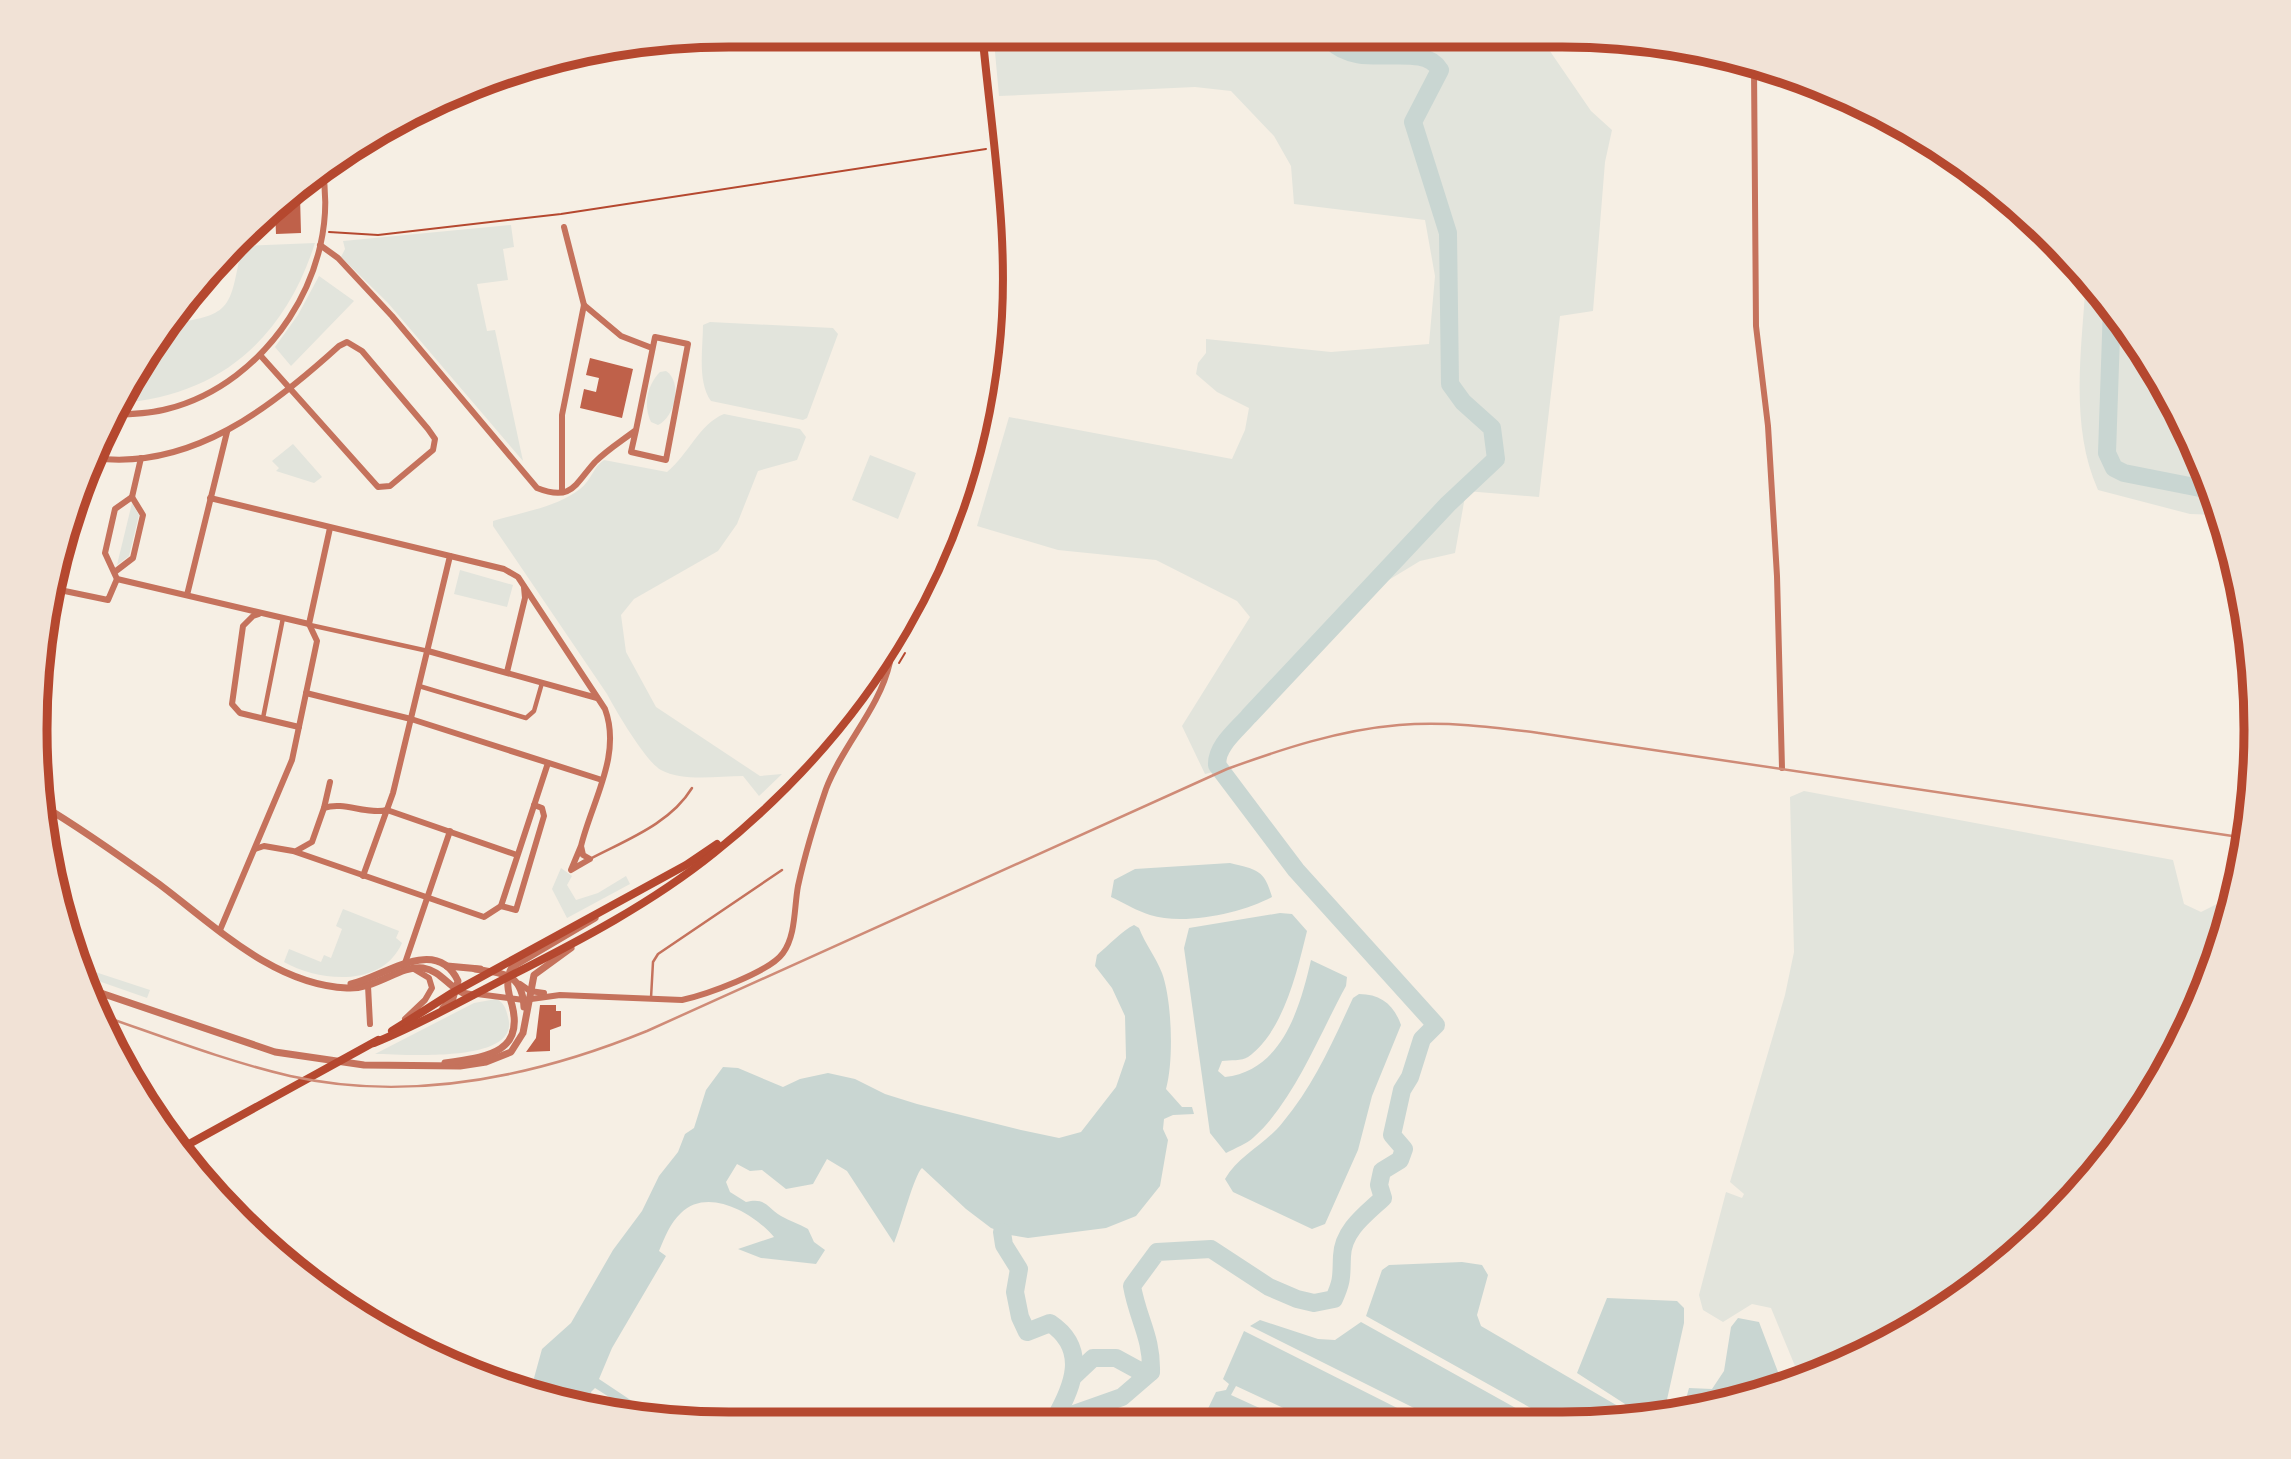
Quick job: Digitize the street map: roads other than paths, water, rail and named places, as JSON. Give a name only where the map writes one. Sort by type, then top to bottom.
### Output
[{"type":"main road","points":[[374,1042],[403,1031],[477,994],[603,926],[712,855],[838,733],[891,660],[921,609],[960,525],[977,470],[992,404],[1003,298],[989,148],[983,47]]},
{"type":"main road","points":[[188,1145],[385,1036],[456,990],[686,865],[751,820]]},
{"type":"street","points":[[1754,75],[1756,326],[1768,426],[1782,768]]},
{"type":"street","points":[[126,414],[168,409],[190,400],[212,390],[260,355],[296,307],[320,245],[322,182]]},
{"type":"street","points":[[562,492],[562,415],[584,305],[564,227]]},
{"type":"street","points":[[320,245],[338,258],[401,326],[537,488],[553,495],[577,488],[596,461],[636,430]]},
{"type":"street","points":[[584,305],[621,336],[652,348]]},
{"type":"street","points":[[655,337],[688,344],[666,460],[631,452],[636,430],[655,337]]},
{"type":"street","points":[[104,458],[141,458],[227,432],[292,387],[340,344],[352,343],[428,429],[435,439],[434,447],[390,486],[378,487],[292,387],[260,355]]},
{"type":"street","points":[[187,595],[227,432]]},
{"type":"street","points":[[212,438],[223,451]]},
{"type":"street","points":[[141,458],[132,497],[115,509],[105,553],[117,575],[234,607],[428,651],[597,698]]},
{"type":"street","points":[[61,590],[108,600],[117,575],[133,558],[143,515],[132,497]]},
{"type":"street","points":[[210,498],[508,570],[524,586],[605,709],[611,732],[608,762],[581,846],[570,870],[590,859]]},
{"type":"street","points":[[220,930],[292,761],[317,641],[309,624],[330,528]]},
{"type":"street","points":[[363,876],[387,810],[450,556]]},
{"type":"street","points":[[507,672],[523,607],[524,586]]},
{"type":"street","points":[[523,607],[536,604]]},
{"type":"street","points":[[234,607],[241,615],[243,626],[232,704],[240,712],[299,727]]},
{"type":"street","points":[[243,626],[253,616],[263,614]]},
{"type":"street","points":[[263,718],[283,618]]},
{"type":"street","points":[[52,811],[89,833],[220,930],[275,967],[320,984],[348,988],[368,986],[412,968],[429,969],[456,990],[510,998],[560,995],[651,1000],[697,997],[773,964],[782,954],[791,932],[803,864],[827,788],[839,761],[875,705],[885,684],[891,660]]},
{"type":"street","points":[[419,687],[526,718],[534,711],[542,683]]},
{"type":"street","points":[[306,693],[411,719],[602,780]]},
{"type":"street","points":[[501,906],[548,763]]},
{"type":"street","points":[[316,859],[312,852],[330,782]]},
{"type":"street","points":[[252,854],[259,846],[293,851],[481,917],[501,906],[516,910],[545,813],[534,805]]},
{"type":"street","points":[[324,808],[332,806],[372,812],[387,810],[517,855]]},
{"type":"street","points":[[264,828],[262,835],[270,846]]},
{"type":"street","points":[[404,972],[404,961],[450,831]]},
{"type":"street","points":[[293,851],[306,847],[315,838]]},
{"type":"street","points":[[581,846],[583,855],[590,859]]},
{"type":"street","points":[[417,1067],[482,1056],[504,1046],[515,1031],[509,977],[512,967],[578,930],[618,902]]},
{"type":"street","points":[[100,993],[275,1052],[316,1060],[417,1067],[460,1066],[500,1058],[518,1043],[526,1021],[527,997],[534,975],[603,926]]},
{"type":"street","points":[[475,969],[495,967],[514,959]]},
{"type":"street","points":[[320,984],[363,981],[404,961],[432,961],[509,977],[520,984],[527,997]]},
{"type":"street","points":[[403,1031],[446,1006],[456,990],[458,982],[453,973],[432,961]]},
{"type":"street","points":[[385,1036],[430,993],[429,978],[412,968]]},
{"type":"street","points":[[368,986],[370,1024]]},
{"type":"lane","points":[[590,859],[663,819],[680,805],[692,788]]},
{"type":"lane","points":[[651,1000],[652,969],[658,954],[782,870]]},
{"type":"waterway","points":[[1080,1412],[1122,1397],[1151,1372],[1147,1338],[1132,1286],[1157,1252],[1211,1249],[1269,1287],[1297,1299],[1314,1303],[1334,1299],[1340,1282],[1346,1238],[1357,1223],[1383,1198],[1379,1185],[1382,1171],[1400,1160],[1404,1149],[1392,1135],[1402,1090],[1410,1077],[1422,1039],[1436,1025],[1296,870],[1217,765],[1220,751],[1233,733],[1448,504],[1496,459],[1492,428],[1463,402],[1450,384],[1448,233],[1413,122],[1440,70],[1431,61],[1420,57],[1374,56],[1358,54],[1340,47]]},
{"type":"waterway","points":[[2111,326],[2107,453],[2114,468],[2124,473],[2200,488]]},
{"type":"waterway","points":[[1002,1232],[1004,1245],[1019,1269],[1015,1292],[1020,1317],[1027,1332],[1050,1323],[1070,1344],[1074,1369],[1067,1395],[1058,1412]]},
{"type":"waterway","points":[[1075,1375],[1093,1358],[1116,1358],[1138,1370],[1151,1372]]},
{"type":"railway","points":[[112,1019],[242,1063],[290,1076],[335,1084],[426,1086],[516,1073],[561,1061],[647,1031],[1227,769],[1333,736],[1399,725],[1452,724],[1539,733],[2235,836]]}]
